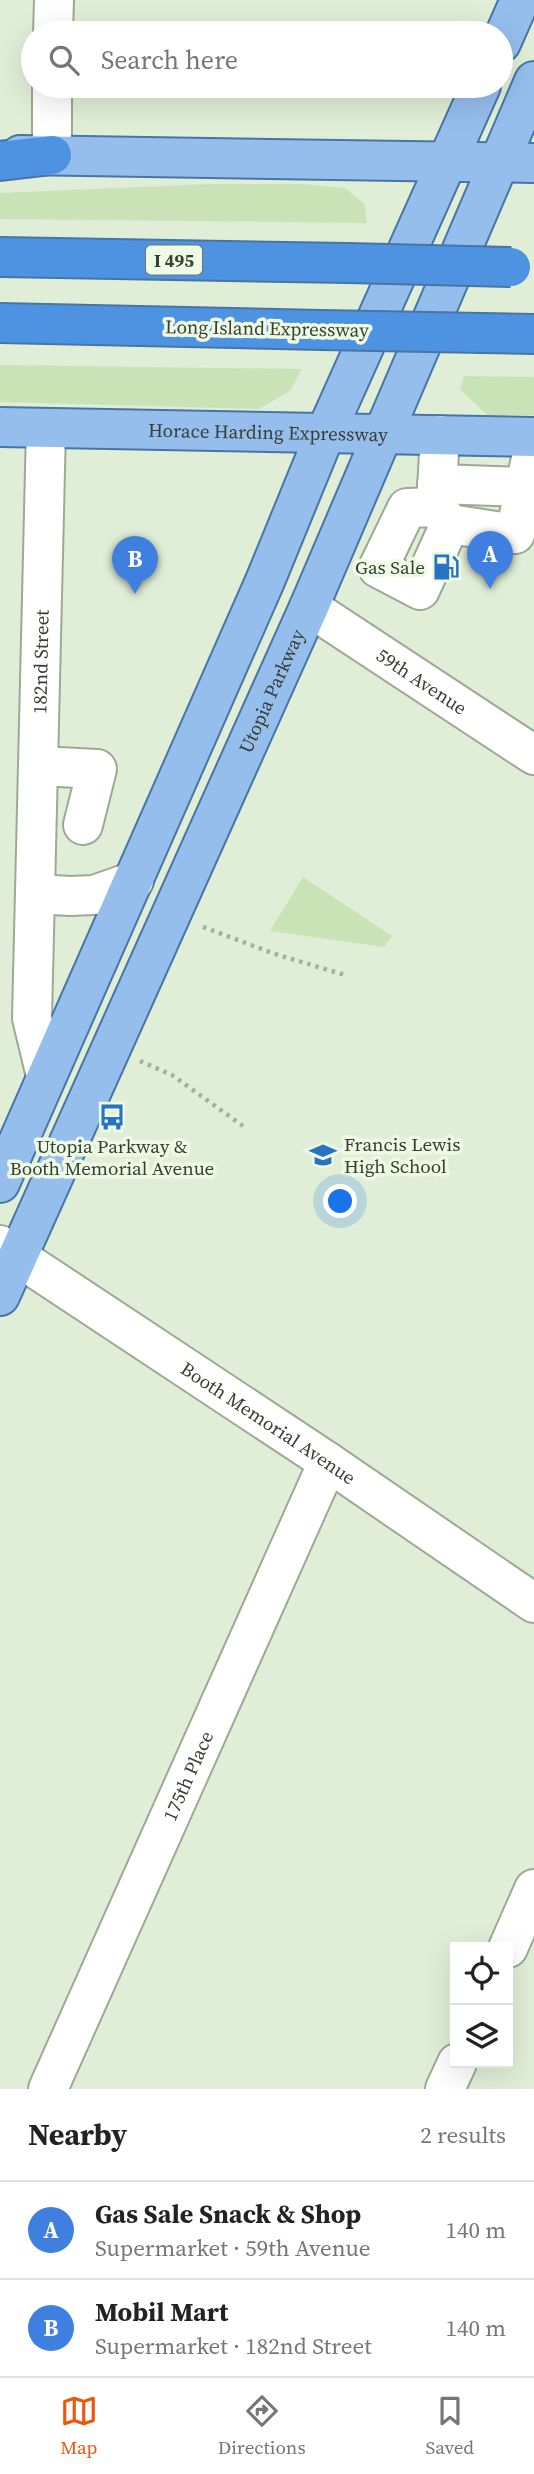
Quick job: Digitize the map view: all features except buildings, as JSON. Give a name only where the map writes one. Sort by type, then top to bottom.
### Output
[{"type":"highway","points":[[0,161],[52,155]]},
{"type":"highway","name":"I 495","points":[[0,257],[522,267]]},
{"type":"highway","name":"Long Island Expressway","points":[[0,323],[534,334]]},
{"type":"main road","points":[[511,21],[520,0]]},
{"type":"main road","name":"Utopia Parkway","points":[[0,1296],[8,1251],[309,607],[384,433],[516,162],[534,81]]},
{"type":"main road","points":[[0,1183],[265,581],[326,432],[475,98]]},
{"type":"main road","points":[[0,155],[516,162]]},
{"type":"main road","name":"Horace Harding Expressway","points":[[0,427],[534,437]]},
{"type":"street","points":[[53,21],[54,0]]},
{"type":"street","points":[[52,98],[52,155]]},
{"type":"street","name":"182nd Street","points":[[46,1076],[32,1018],[47,428]]},
{"type":"street","points":[[335,547],[420,590],[440,435]]},
{"type":"street","points":[[361,487],[432,506],[515,534],[534,444]]},
{"type":"street","name":"59th Avenue","points":[[309,607],[534,755]]},
{"type":"street","points":[[39,766],[101,754],[83,825]]},
{"type":"street","points":[[36,894],[94,895],[134,881]]},
{"type":"street","name":"Booth Memorial Avenue","points":[[8,1251],[328,1462],[534,1602]]},
{"type":"street","name":"175th Place","points":[[48,2089],[328,1462]]},
{"type":"street","points":[[511,1942],[534,1889]]},
{"type":"street","points":[[445,2089],[455,2068]]},
{"type":"path","points":[[200,926],[275,954],[345,975]]},
{"type":"path","points":[[139,1060],[172,1075],[243,1126]]},
{"type":"green space","points":[[209,184],[303,184],[345,188],[364,204],[367,223],[0,219],[0,193]]},
{"type":"green space","points":[[0,365],[302,369],[290,391],[258,409],[0,402]]},
{"type":"green space","points":[[464,376],[534,377],[534,415],[487,415],[460,389]]},
{"type":"green space","points":[[303,877],[392,936],[384,947],[270,931]]},
{"type":"place","name":"Gas Sale","points":[[446,567]]},
{"type":"place","name":"Gas Sale Snack & Shop","points":[[490,589]]},
{"type":"place","name":"Mobil Mart","points":[[135,594]]},
{"type":"place","name":"Utopia Parkway & Booth Memorial Avenue","points":[[112,1117]]},
{"type":"place","name":"Francis Lewis High School","points":[[323,1155]]}]
